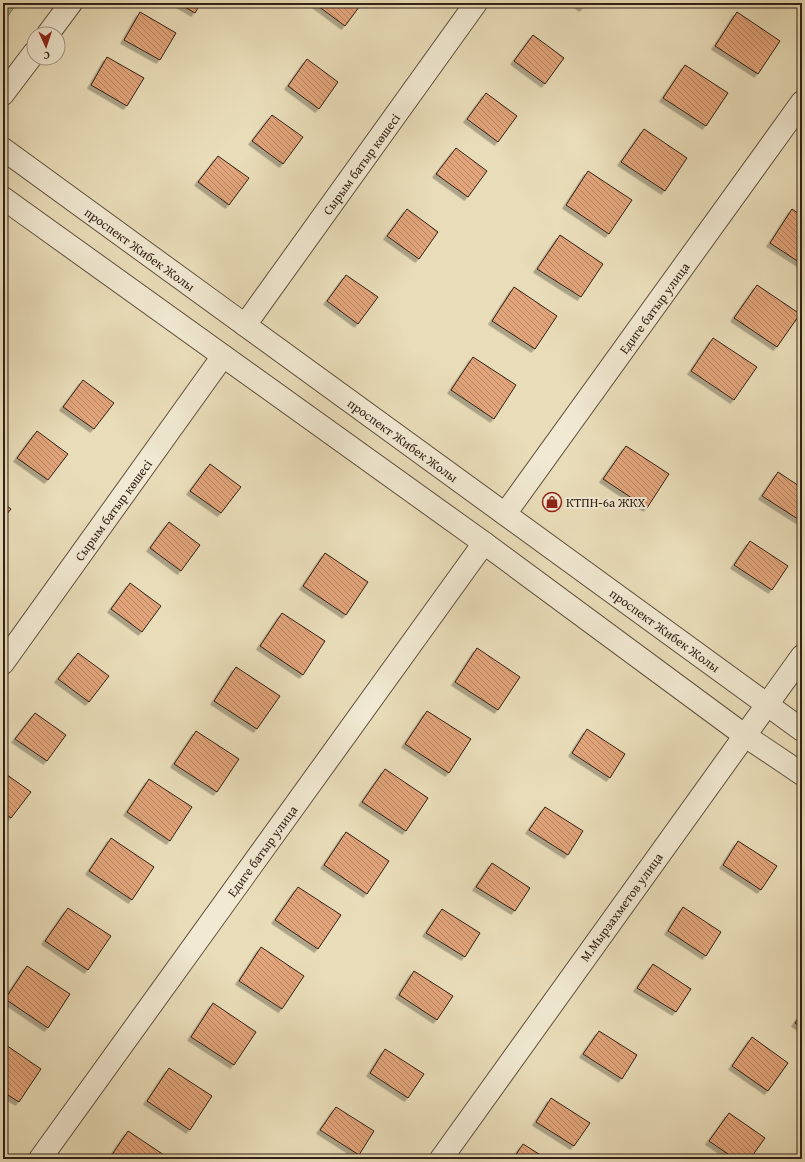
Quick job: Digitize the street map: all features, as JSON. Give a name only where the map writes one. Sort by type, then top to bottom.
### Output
[{"type":"street","points":[[54,26],[72,3]]},
{"type":"street","name":"Сырым батыр көшесі","points":[[245,325],[476,3]]},
{"type":"street","points":[[3,94],[26,64]]},
{"type":"street","name":"Едиге батыр улица","points":[[505,514],[802,102]]},
{"type":"street","name":"проспект Жибек Жолы","points":[[3,150],[802,730]]},
{"type":"street","points":[[3,198],[484,543],[744,735],[802,774]]},
{"type":"street","name":"Сырым батыр көшесі","points":[[3,663],[223,356]]},
{"type":"street","name":"Едиге батыр улица","points":[[40,1159],[484,543]]},
{"type":"street","name":"М.Мырзахметов улица","points":[[441,1159],[802,656]]},
{"type":"green space","points":[[3,3],[17,3],[3,23]]},
{"type":"building","points":[[178,3],[201,3],[195,13]]},
{"type":"building","points":[[314,3],[362,3],[345,26]]},
{"type":"building","points":[[576,3],[587,3],[583,8]]},
{"type":"building","points":[[140,12],[176,33],[160,60],[124,40]]},
{"type":"building","points":[[737,12],[780,41],[758,74],[715,46]]},
{"type":"building","points":[[533,35],[564,58],[545,84],[514,61]]},
{"type":"building","points":[[107,57],[144,78],[127,106],[91,85]]},
{"type":"building","points":[[307,59],[338,82],[319,109],[288,86]]},
{"type":"building","points":[[685,65],[728,93],[706,126],[663,98]]},
{"type":"building","points":[[486,93],[517,116],[498,142],[467,119]]},
{"type":"building","points":[[272,115],[303,137],[283,164],[252,141]]},
{"type":"building","points":[[644,129],[687,158],[665,191],[621,162]]},
{"type":"building","points":[[456,148],[487,171],[468,197],[436,174]]},
{"type":"building","points":[[218,156],[249,178],[229,205],[198,182]]},
{"type":"building","points":[[588,171],[632,200],[609,234],[566,205]]},
{"type":"building","points":[[407,209],[438,232],[419,259],[387,236]]},
{"type":"building","points":[[792,209],[802,216],[802,264],[770,243]]},
{"type":"building","points":[[560,235],[603,264],[581,297],[537,269]]},
{"type":"building","points":[[346,275],[378,297],[358,324],[327,301]]},
{"type":"building","points":[[757,285],[800,314],[777,347],[734,318]]},
{"type":"building","points":[[514,287],[557,316],[535,349],[492,321]]},
{"type":"building","points":[[713,338],[757,367],[734,400],[691,371]]},
{"type":"building","points":[[473,357],[516,385],[494,419],[451,390]]},
{"type":"building","points":[[83,380],[114,403],[94,429],[63,407]]},
{"type":"building","points":[[37,431],[68,454],[48,480],[17,458]]},
{"type":"building","points":[[626,446],[669,474],[647,508],[603,479]]},
{"type":"building","points":[[210,464],[241,487],[221,513],[190,491]]},
{"type":"building","points":[[778,472],[802,488],[801,521],[762,496]]},
{"type":"building","points":[[3,503],[11,509],[3,519]]},
{"type":"building","points":[[169,522],[200,545],[181,571],[150,548]]},
{"type":"building","points":[[750,541],[788,566],[772,590],[734,565]]},
{"type":"building","points":[[325,553],[368,582],[346,615],[303,586]]},
{"type":"building","points":[[130,583],[161,606],[142,632],[111,609]]},
{"type":"building","points":[[282,613],[325,641],[303,675],[260,646]]},
{"type":"building","points":[[477,648],[520,677],[498,710],[455,682]]},
{"type":"building","points":[[78,653],[109,676],[89,702],[58,679]]},
{"type":"building","points":[[236,667],[280,696],[257,729],[214,701]]},
{"type":"building","points":[[427,711],[471,739],[449,773],[405,744]]},
{"type":"building","points":[[35,713],[66,735],[47,761],[15,739]]},
{"type":"building","points":[[587,729],[625,754],[610,778],[572,753]]},
{"type":"building","points":[[196,731],[239,759],[217,792],[174,764]]},
{"type":"building","points":[[385,769],[428,798],[406,831],[362,802]]},
{"type":"building","points":[[3,772],[31,792],[11,818],[3,812]]},
{"type":"building","points":[[149,779],[192,807],[170,841],[127,812]]},
{"type":"building","points":[[545,807],[583,831],[568,855],[529,830]]},
{"type":"building","points":[[346,832],[389,861],[367,894],[324,865]]},
{"type":"building","points":[[111,838],[154,867],[132,900],[89,871]]},
{"type":"building","points":[[738,841],[777,866],[761,890],[723,865]]},
{"type":"building","points":[[492,863],[530,888],[515,911],[476,887]]},
{"type":"building","points":[[298,887],[341,915],[318,949],[275,920]]},
{"type":"building","points":[[683,907],[721,932],[706,956],[668,931]]},
{"type":"building","points":[[68,908],[111,936],[88,970],[45,941]]},
{"type":"building","points":[[442,909],[480,933],[465,957],[426,933]]},
{"type":"building","points":[[261,947],[304,976],[282,1009],[239,981]]},
{"type":"building","points":[[653,964],[691,989],[676,1012],[637,988]]},
{"type":"building","points":[[27,966],[70,994],[48,1028],[5,999]]},
{"type":"building","points":[[414,971],[453,996],[437,1020],[399,995]]},
{"type":"building","points":[[213,1003],[256,1032],[234,1065],[191,1037]]},
{"type":"building","points":[[802,1013],[802,1028],[795,1023]]},
{"type":"building","points":[[599,1031],[637,1055],[622,1079],[583,1054]]},
{"type":"building","points":[[752,1037],[788,1063],[768,1091],[732,1066]]},
{"type":"building","points":[[3,1043],[41,1069],[19,1102],[3,1092]]},
{"type":"building","points":[[385,1049],[424,1074],[408,1098],[370,1073]]},
{"type":"building","points":[[169,1068],[212,1096],[190,1130],[147,1101]]},
{"type":"building","points":[[551,1098],[590,1123],[574,1146],[536,1122]]},
{"type":"building","points":[[336,1107],[374,1131],[359,1155],[320,1130]]},
{"type":"building","points":[[729,1113],[765,1138],[750,1159],[735,1159],[709,1141]]},
{"type":"building","points":[[128,1131],[170,1159],[109,1159]]},
{"type":"building","points":[[523,1144],[547,1159],[513,1159]]},
{"type":"place","name":"КТПН-6а ЖКХ","points":[[552,502]]}]
